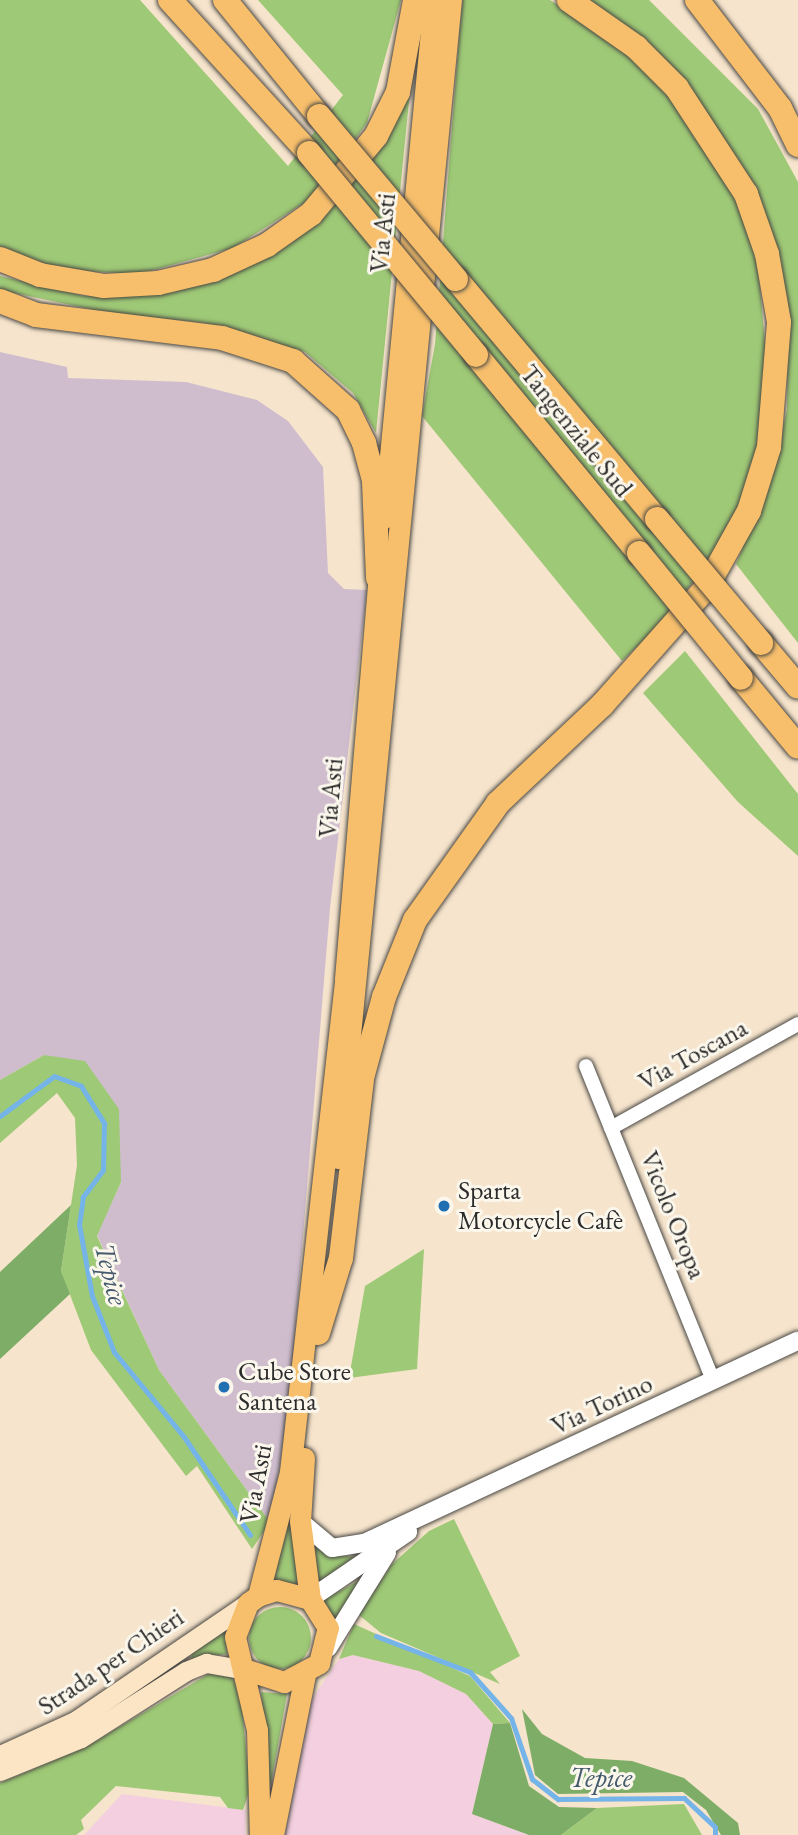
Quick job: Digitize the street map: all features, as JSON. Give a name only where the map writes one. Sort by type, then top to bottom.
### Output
[{"type":"highway","points":[[170,0],[309,153]]},
{"type":"highway","points":[[187,0],[309,153]]},
{"type":"highway","name":"Tangenziale Sud","points":[[225,0],[319,116],[798,687]]},
{"type":"highway","points":[[0,259],[40,275],[104,286],[158,283],[213,270],[267,245],[311,214],[376,135],[398,92],[415,0]]},
{"type":"highway","points":[[318,1333],[341,1258],[362,1078],[384,997],[415,920],[498,803],[602,705],[706,588],[748,511],[769,447],[779,322],[767,254],[746,194],[677,88],[636,47],[569,0]]},
{"type":"highway","points":[[697,0],[780,108],[798,145]]},
{"type":"highway","name":"Tangenziale Sud","points":[[309,153],[798,747]]},
{"type":"highway","points":[[0,301],[36,315],[222,338],[293,361],[348,410],[364,443],[374,481],[378,578]]},
{"type":"main road","name":"Via Asti","points":[[253,1600],[290,1472],[345,979],[378,578],[434,0]]},
{"type":"main road","name":"Via Asti","points":[[310,1599],[300,1521],[318,1333],[361,966],[451,0]]},
{"type":"main road","points":[[260,1835],[247,1670],[235,1637],[253,1600],[276,1590],[310,1599],[328,1628],[328,1648],[305,1675],[273,1835]]},
{"type":"main road","name":"Strada per Chieri","points":[[0,1755],[75,1721],[253,1600]]},
{"type":"main road","name":"Strada per Chieri","points":[[0,1771],[81,1738],[186,1671],[206,1663],[247,1670]]},
{"type":"main road","points":[[247,1670],[284,1682],[305,1675]]},
{"type":"street","name":"Via Toscana","points":[[611,1128],[798,1024]]},
{"type":"street","name":"Vicolo Oropa","points":[[586,1066],[713,1381]]},
{"type":"street","name":"Via Torino","points":[[300,1521],[322,1544],[342,1549],[429,1517],[798,1341]]},
{"type":"street","name":"Via Torino","points":[[310,1599],[429,1517]]},
{"type":"street","name":"Via Torino","points":[[328,1648],[395,1542]]},
{"type":"shaded area","points":[[0,352],[67,367],[68,378],[186,382],[257,400],[288,421],[323,467],[328,573],[344,589],[367,590],[330,908],[288,1419],[270,1522],[159,1370],[97,1235],[121,1182],[44,1055],[0,1080]]},
{"type":"shaded area","points":[[353,1655],[419,1671],[466,1694],[493,1724],[472,1814],[529,1835],[283,1835],[304,1711],[339,1659]]},
{"type":"shaded area","points":[[122,1794],[246,1810],[245,1835],[84,1835]]},
{"type":"green space","points":[[0,0],[140,0],[288,166],[343,95],[258,0],[401,0],[367,123],[310,199],[233,248],[139,274],[64,270],[0,249]]},
{"type":"green space","points":[[462,0],[550,0],[606,35],[673,96],[736,197],[757,254],[768,377],[758,444],[740,503],[718,548],[660,625],[622,661],[422,416],[435,344]]},
{"type":"green space","points":[[587,0],[649,0],[758,109],[798,182],[798,643],[736,564],[773,474],[787,409],[788,304],[738,160]]},
{"type":"green space","points":[[410,91],[376,433],[353,393],[305,352],[205,323],[109,313],[0,290],[0,276],[84,296],[154,294],[283,245]]},
{"type":"green space","points":[[685,651],[798,794],[798,856],[738,802],[643,693]]},
{"type":"green space","points":[[44,1055],[85,1061],[119,1109],[121,1182],[97,1236],[159,1370],[270,1522],[252,1549],[197,1466],[186,1476],[91,1350],[61,1271],[77,1165],[75,1118],[57,1093],[0,1143],[0,1080]]},
{"type":"green space","points":[[71,1205],[61,1271],[70,1294],[0,1359],[0,1272]]},
{"type":"green space","points":[[424,1249],[417,1369],[349,1378],[365,1286]]},
{"type":"green space","points":[[289,1514],[295,1514],[298,1584],[273,1583]]},
{"type":"green space","points":[[454,1519],[520,1656],[490,1672],[500,1684],[381,1633],[359,1615],[391,1565],[429,1531]]},
{"type":"green space","points":[[312,1545],[333,1555],[355,1557],[318,1586]]},
{"type":"green space","points":[[360,1580],[337,1618],[332,1622],[323,1600]]},
{"type":"green space","points":[[280,1607],[292,1609],[302,1616],[309,1626],[309,1650],[302,1660],[292,1667],[280,1669],[268,1667],[258,1660],[251,1650],[249,1638],[251,1626],[258,1616],[268,1609]]},
{"type":"green space","points":[[354,1624],[470,1676],[510,1723],[493,1724],[466,1694],[419,1671],[353,1655],[339,1659]]},
{"type":"green space","points":[[226,1627],[227,1654],[191,1659],[192,1653]]},
{"type":"green space","points":[[212,1672],[231,1677],[240,1689],[250,1789],[243,1810],[228,1808],[220,1797],[116,1786],[81,1820],[84,1829],[76,1835],[0,1835],[0,1783],[84,1748]]},
{"type":"green space","points":[[261,1692],[287,1694],[271,1784],[269,1781]]},
{"type":"green space","points":[[522,1709],[542,1734],[585,1758],[632,1761],[684,1778],[738,1823],[740,1835],[721,1835],[706,1810],[683,1792],[558,1794],[535,1775]]},
{"type":"green space","points":[[510,1723],[529,1786],[559,1807],[597,1808],[561,1835],[529,1835],[472,1814],[493,1724]]},
{"type":"green space","points":[[684,1804],[702,1835],[561,1835],[597,1808]]},
{"type":"waterway","name":"Tepice","points":[[0,1116],[54,1076],[81,1086],[104,1123],[103,1170],[83,1197],[79,1224],[92,1296],[114,1352],[184,1437],[250,1535]]},
{"type":"waterway","name":"Tepice","points":[[376,1636],[470,1672],[511,1718],[532,1779],[558,1799],[684,1798],[715,1827],[715,1835]]},
{"type":"place","name":"Sparta Motorcycle Cafè","points":[[444,1206]]},
{"type":"place","name":"Cube Store Santena","points":[[224,1387]]}]
